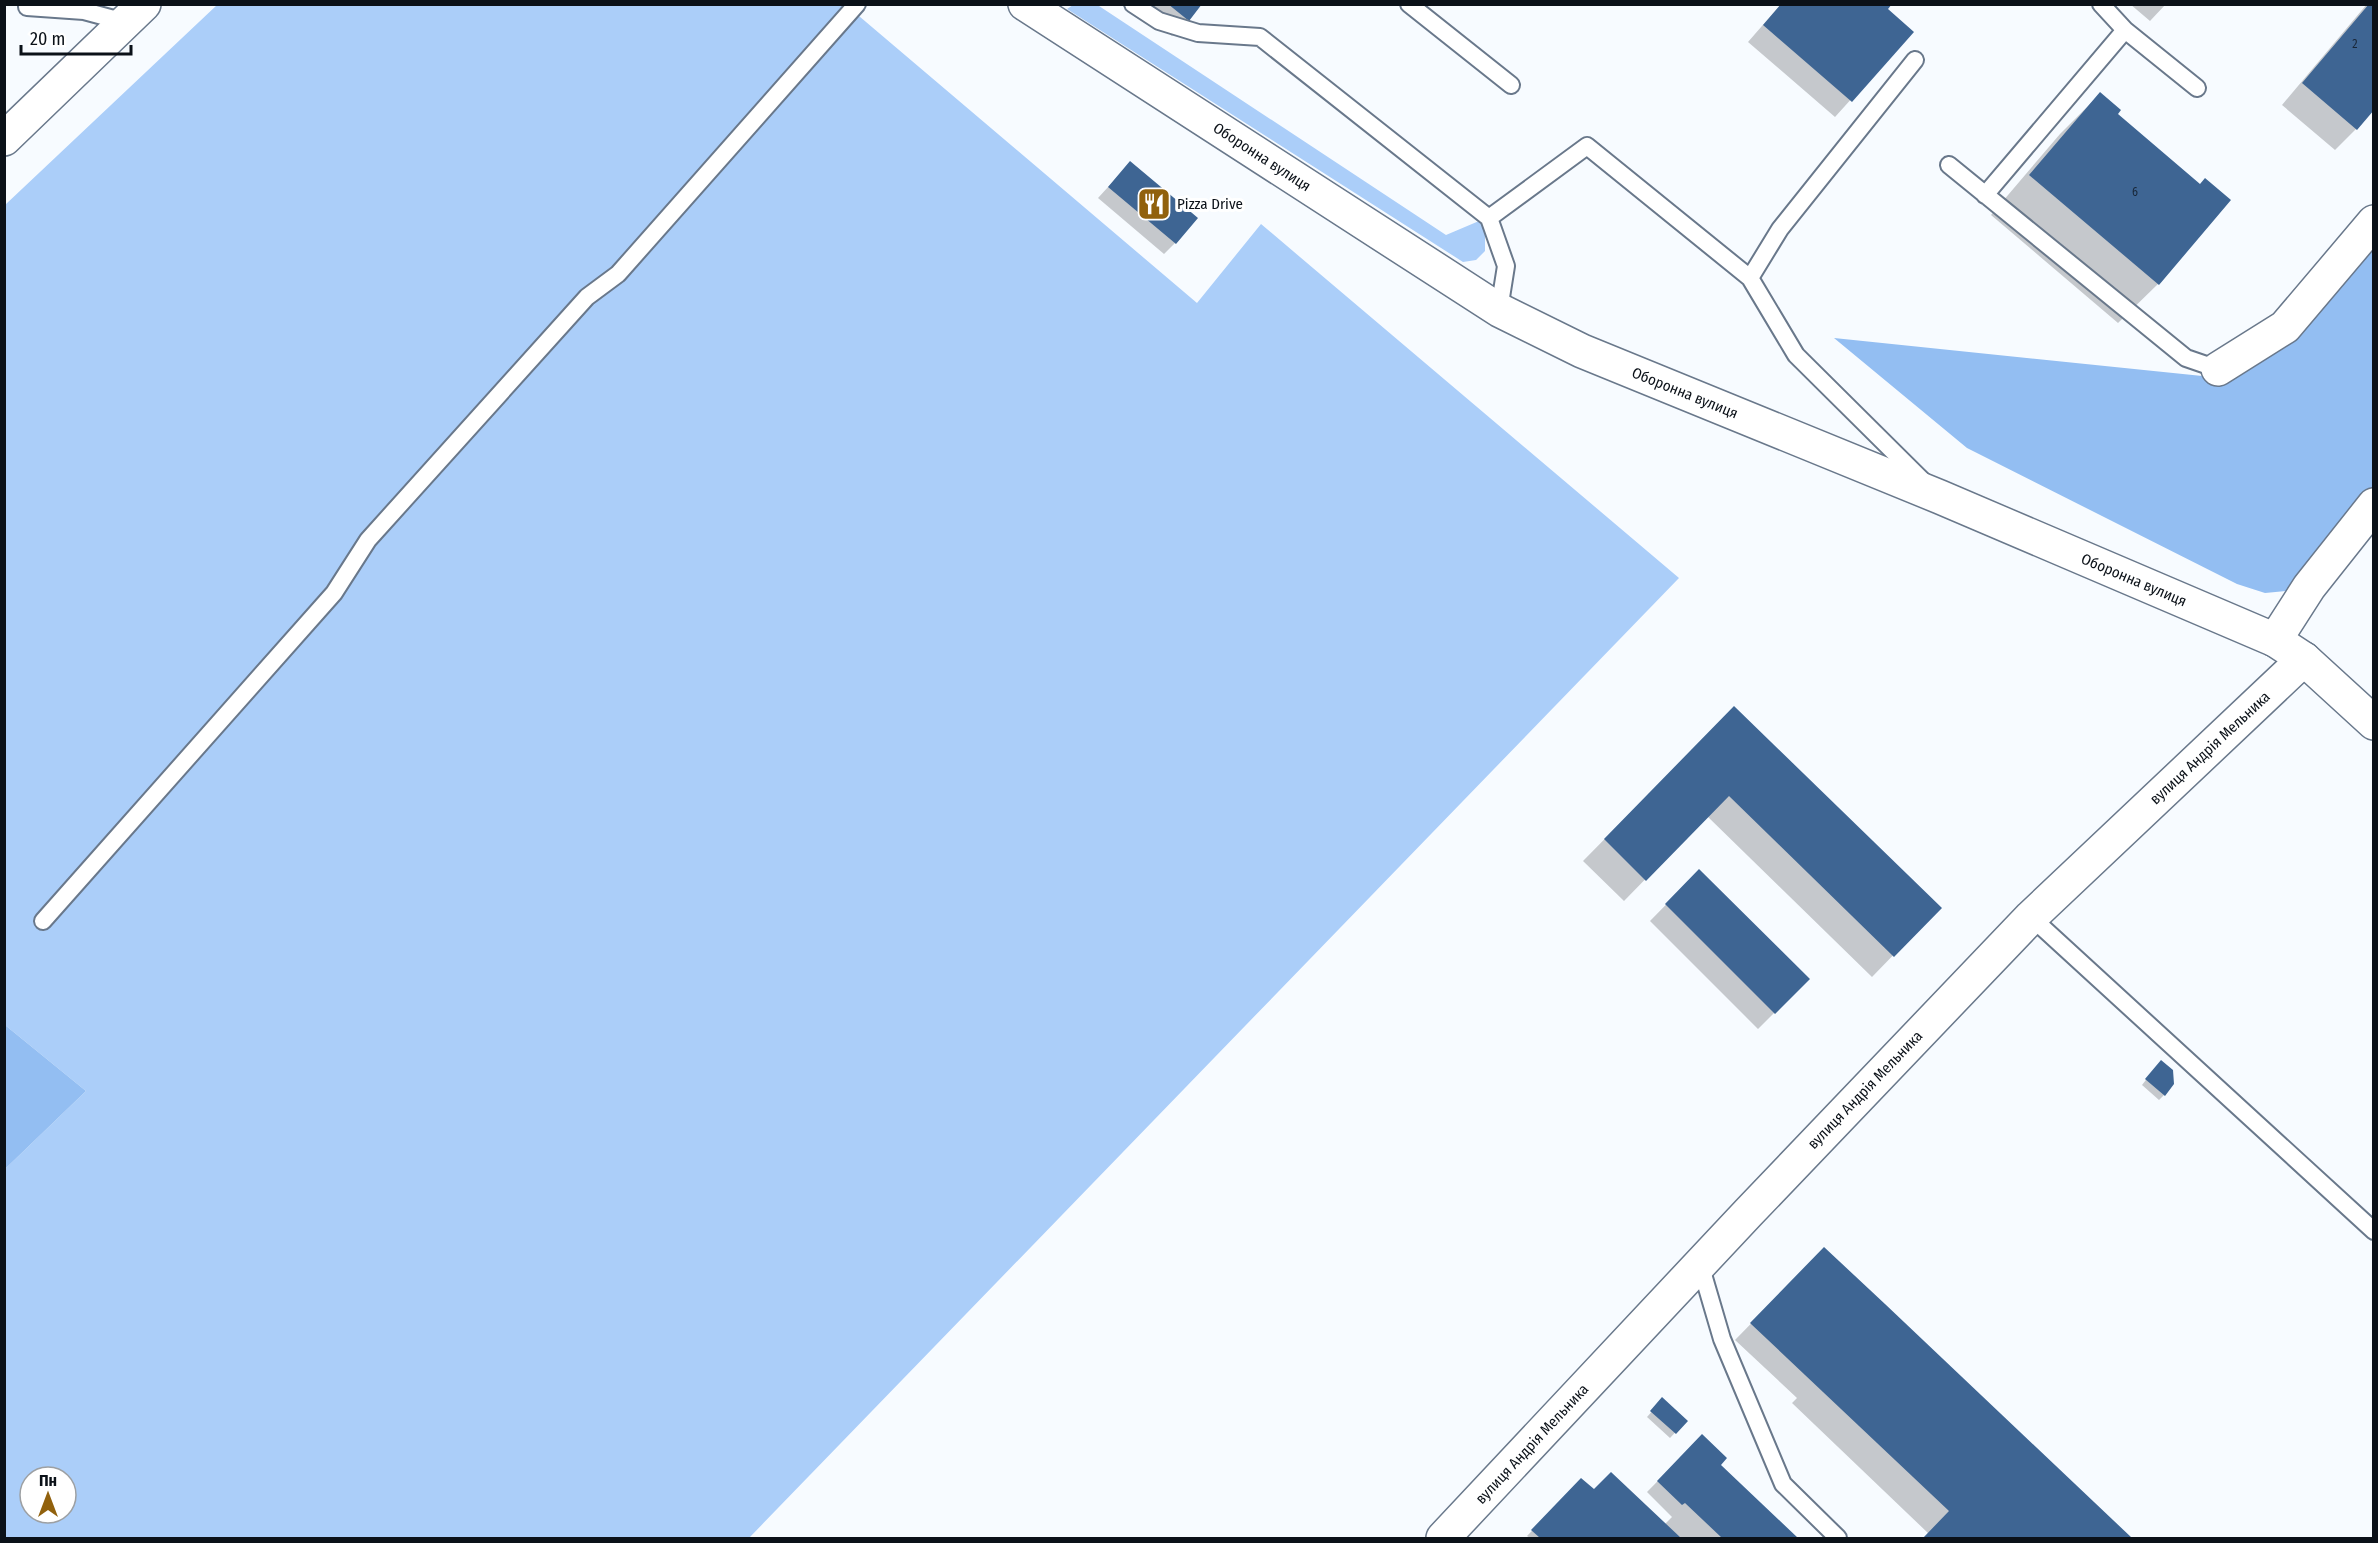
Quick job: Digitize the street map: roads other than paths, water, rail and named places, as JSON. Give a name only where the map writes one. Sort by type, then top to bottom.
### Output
[{"type":"street","name":"Оборонна вулиця","points":[[1031,6],[1499,310],[1582,351],[1940,497],[2275,640],[2304,659],[2373,723]]},
{"type":"street","points":[[4,139],[134,14]]},
{"type":"street","points":[[2218,369],[2285,327],[2373,222]]},
{"type":"street","points":[[2275,640],[2309,587],[2373,506]]},
{"type":"street","name":"вулиця Андрія Мельника","points":[[1443,1539],[1700,1264],[2031,917],[2304,659]]},
{"type":"lane","points":[[43,921],[334,593],[368,540],[587,297],[626,265],[857,4]]},
{"type":"lane","points":[[1133,4],[1159,21],[1198,33],[1260,37],[1489,218],[1506,266],[1499,310]]},
{"type":"lane","points":[[1409,4],[1511,84]]},
{"type":"lane","points":[[2101,4],[2125,30],[2197,88]]},
{"type":"lane","points":[[27,7],[134,14]]},
{"type":"lane","points":[[1985,195],[2125,30]]},
{"type":"lane","points":[[1750,278],[1780,229],[1915,60]]},
{"type":"lane","points":[[1489,218],[1587,146],[1750,278],[1796,355],[1940,497]]},
{"type":"lane","points":[[1949,165],[2186,358],[2218,369]]},
{"type":"lane","points":[[2031,917],[2373,1231]]},
{"type":"lane","points":[[1700,1264],[1722,1339],[1783,1484],[1838,1539]]},
{"type":"place","name":"Pizza Drive","points":[[1154,204]]}]
